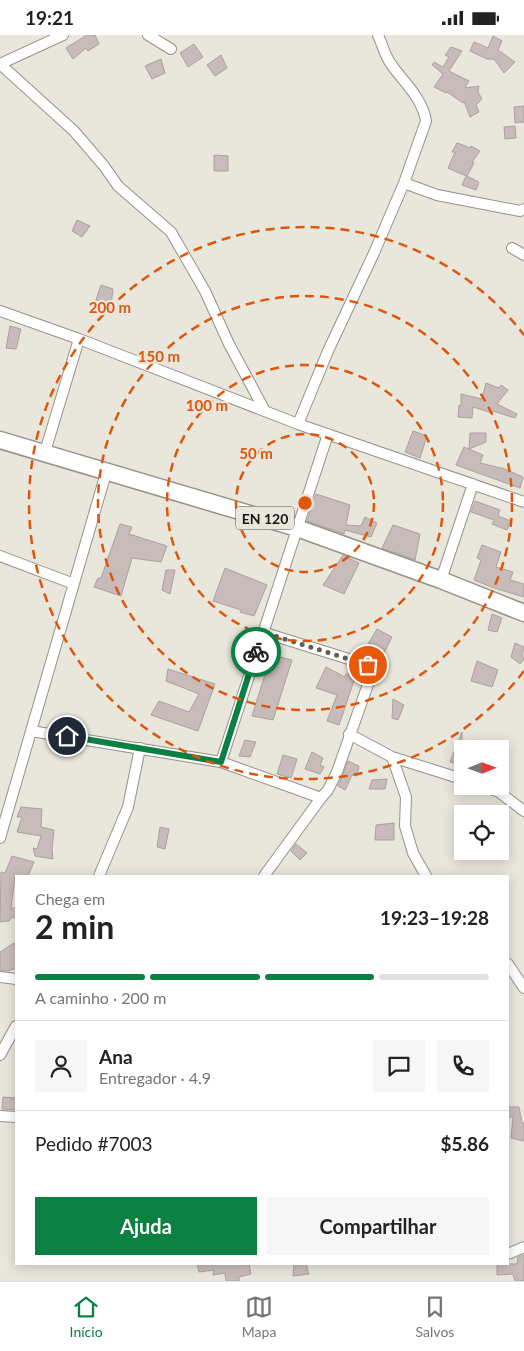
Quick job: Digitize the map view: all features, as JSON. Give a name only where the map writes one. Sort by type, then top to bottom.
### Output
[{"type":"main road","name":"EN 120","points":[[0,440],[44,455],[296,528],[441,580],[524,613]]},
{"type":"street","points":[[63,35],[51,38],[0,64],[74,131],[104,166],[118,186],[171,232],[205,291],[229,345],[265,411]]},
{"type":"street","points":[[148,35],[171,49]]},
{"type":"street","points":[[298,424],[328,351],[374,253],[404,183],[426,121],[419,99],[389,62],[378,35]]},
{"type":"street","points":[[404,183],[437,195],[520,211],[524,209]]},
{"type":"street","points":[[512,248],[524,255]]},
{"type":"street","points":[[0,311],[79,339],[328,435],[524,502]]},
{"type":"street","points":[[44,455],[79,339]]},
{"type":"street","points":[[221,762],[328,435]]},
{"type":"street","points":[[0,838],[106,473]]},
{"type":"street","points":[[441,580],[473,484]]},
{"type":"street","points":[[0,556],[74,584]]},
{"type":"street","points":[[262,632],[368,665],[372,668],[372,673],[337,772],[328,790],[265,875]]},
{"type":"street","points":[[30,731],[221,762],[321,798]]},
{"type":"street","points":[[349,734],[392,757],[454,776]]},
{"type":"street","points":[[99,875],[128,807],[140,748]]},
{"type":"street","points":[[392,757],[406,797],[405,827],[413,853],[425,875]]},
{"type":"street","points":[[502,795],[524,811]]},
{"type":"street","points":[[509,966],[524,988]]},
{"type":"street","points":[[0,977],[15,979]]},
{"type":"street","points":[[0,1055],[15,1028]]},
{"type":"street","points":[[0,1116],[15,1117]]},
{"type":"street","points":[[509,1254],[524,1247]]},
{"type":"building","points":[[87,35],[95,35],[99,44],[88,51],[86,48],[73,59],[66,48]]},
{"type":"building","points":[[493,36],[502,41],[498,50],[515,62],[504,73],[494,59],[487,59],[470,51],[474,42],[488,48]]},
{"type":"building","points":[[194,44],[203,57],[188,67],[180,53]]},
{"type":"building","points":[[451,47],[462,51],[449,71],[469,81],[465,88],[479,86],[478,92],[482,99],[476,105],[479,112],[470,117],[464,101],[463,103],[447,92],[434,87],[443,74],[432,65],[434,62],[443,67],[449,57],[445,55]]},
{"type":"building","points":[[221,55],[227,68],[215,76],[207,65]]},
{"type":"building","points":[[161,59],[165,73],[152,79],[145,66]]},
{"type":"building","points":[[524,106],[524,122],[515,123],[514,107]]},
{"type":"building","points":[[515,126],[516,138],[505,139],[504,127]]},
{"type":"building","points":[[457,143],[471,148],[471,146],[480,151],[472,162],[474,163],[467,176],[479,182],[476,190],[462,185],[466,176],[448,168],[455,152],[452,152]]},
{"type":"building","points":[[214,155],[228,156],[228,171],[214,171]]},
{"type":"building","points":[[77,220],[90,226],[82,237],[72,231]]},
{"type":"building","points":[[101,285],[113,289],[111,306],[96,300]]},
{"type":"building","points":[[10,326],[21,329],[16,349],[6,348]]},
{"type":"building","points":[[486,383],[499,388],[501,385],[508,390],[497,404],[517,414],[515,418],[473,407],[472,418],[458,417],[459,405],[461,406],[461,394],[482,399]]},
{"type":"building","points":[[413,431],[427,436],[420,458],[405,452]]},
{"type":"building","points":[[470,433],[486,433],[486,442],[469,449]]},
{"type":"building","points":[[464,447],[483,455],[480,463],[505,469],[523,477],[520,488],[456,465]]},
{"type":"building","points":[[316,494],[350,505],[346,525],[361,526],[365,517],[377,523],[371,537],[345,530],[344,534],[307,521]]},
{"type":"building","points":[[475,501],[500,510],[498,516],[511,521],[507,530],[492,524],[494,520],[471,512]]},
{"type":"building","points":[[120,524],[132,527],[129,534],[167,546],[161,562],[132,558],[121,596],[94,587],[98,578],[101,578]]},
{"type":"building","points":[[393,525],[420,534],[415,560],[382,548]]},
{"type":"building","points":[[482,545],[501,552],[496,567],[513,572],[510,580],[524,584],[524,597],[474,580],[481,560],[477,558]]},
{"type":"building","points":[[343,555],[359,563],[344,594],[323,585]]},
{"type":"building","points":[[225,568],[267,585],[254,616],[213,601]]},
{"type":"building","points":[[166,570],[175,570],[170,594],[162,590]]},
{"type":"building","points":[[492,614],[502,618],[497,632],[488,630]]},
{"type":"building","points":[[377,629],[392,637],[381,659],[365,649]]},
{"type":"building","points":[[515,643],[524,647],[522,655],[524,659],[520,664],[511,657]]},
{"type":"building","points":[[271,655],[292,660],[273,720],[252,716]]},
{"type":"building","points":[[477,661],[498,670],[492,687],[471,681]]},
{"type":"building","points":[[326,667],[345,677],[346,674],[356,675],[339,725],[327,721],[337,695],[316,688]]},
{"type":"building","points":[[168,669],[215,684],[198,731],[151,715],[159,701],[189,712],[199,694],[166,681]]},
{"type":"building","points":[[393,699],[404,705],[398,720],[392,718]]},
{"type":"building","points":[[245,740],[256,742],[250,757],[239,756]]},
{"type":"building","points":[[312,752],[323,758],[320,765],[324,767],[320,774],[305,769]]},
{"type":"building","points":[[454,752],[454,763],[450,762]]},
{"type":"building","points":[[283,755],[297,759],[291,778],[277,774]]},
{"type":"building","points":[[348,761],[359,766],[357,776],[352,775],[345,790],[338,786]]},
{"type":"building","points":[[387,779],[385,789],[369,789],[372,780]]},
{"type":"building","points":[[21,807],[42,809],[41,827],[54,830],[53,859],[35,856],[33,848],[37,849],[41,836],[17,832],[22,817],[17,817]]},
{"type":"building","points":[[394,823],[394,840],[375,840],[376,825]]},
{"type":"building","points":[[160,827],[169,829],[165,849],[157,847]]},
{"type":"building","points":[[296,844],[307,853],[300,860],[291,851]]},
{"type":"building","points":[[12,856],[34,862],[28,875],[15,875],[11,909],[15,907],[15,917],[9,921],[0,922],[1,872],[5,873]]},
{"type":"building","points":[[14,943],[15,968],[8,971],[0,970],[0,952]]},
{"type":"building","points":[[3,1097],[15,1098],[15,1110],[2,1109]]},
{"type":"building","points":[[509,1107],[519,1107],[522,1123],[524,1123],[524,1141],[511,1138],[513,1117],[509,1117]]},
{"type":"building","points":[[524,1255],[524,1281],[515,1281],[513,1274],[497,1275],[497,1265],[517,1264],[518,1257]]},
{"type":"building","points":[[197,1265],[249,1265],[251,1274],[239,1277],[239,1281],[226,1281],[225,1273],[213,1275],[214,1270],[199,1272]]},
{"type":"building","points":[[294,1265],[306,1265],[309,1274],[293,1276]]},
{"type":"way so far","points":[[256,652],[262,632],[368,665]]},
{"type":"route","points":[[67,736],[221,762],[256,652]]}]
